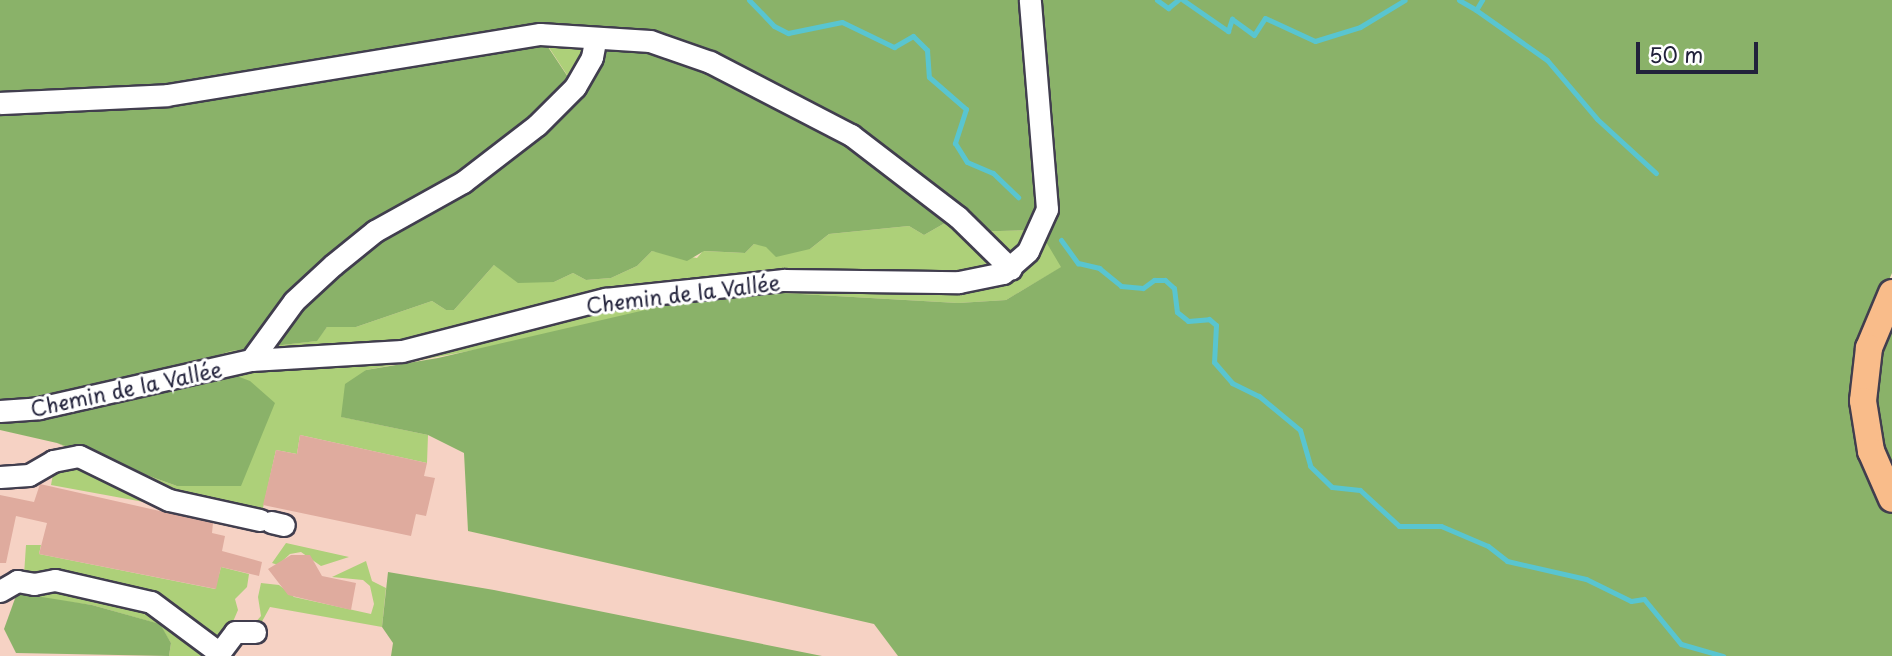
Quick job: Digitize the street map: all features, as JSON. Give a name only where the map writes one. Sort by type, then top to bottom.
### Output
[{"type":"main road","points":[[1892,293],[1869,348],[1863,391],[1871,451],[1892,499]]},
{"type":"lane","points":[[0,103],[167,95],[540,34],[595,41],[622,38],[678,48],[851,135],[958,217],[1011,269],[1028,251],[1047,209],[1030,0]]},
{"type":"lane","points":[[251,360],[294,301],[333,265],[375,231],[463,182],[547,116],[575,87],[592,57],[595,41]]},
{"type":"lane","name":"Chemin de la Vallée","points":[[0,411],[63,403],[251,360],[402,351],[605,299],[784,280],[959,282],[988,279],[1011,269]]},
{"type":"lane","points":[[0,477],[29,475],[53,461],[79,456],[169,500],[272,522]]},
{"type":"lane","points":[[0,591],[18,581],[34,584],[55,580],[151,602],[217,654],[235,632],[255,632]]},
{"type":"shaded area","points":[[275,403],[428,435],[464,453],[468,531],[875,624],[898,656],[0,656],[0,430],[57,443]]},
{"type":"green space","points":[[0,0],[1892,0],[1892,273],[1856,356],[1892,510],[1892,656],[898,656],[874,624],[468,531],[464,453],[428,435],[341,417],[345,384],[366,370],[438,358],[684,301],[783,293],[958,303],[1006,300],[1061,267],[1039,230],[963,232],[945,223],[924,235],[909,226],[829,234],[810,249],[776,257],[766,247],[754,244],[745,253],[704,251],[687,261],[652,251],[637,266],[611,278],[586,280],[573,273],[554,282],[518,283],[494,265],[454,310],[446,310],[432,301],[356,327],[327,327],[317,341],[231,351],[83,399],[229,373],[250,381],[275,403],[241,486],[177,486],[57,443],[0,430]],"holes":[[[540,35],[595,41],[574,86]]]},
{"type":"green space","points":[[540,34],[595,41],[575,87]]},
{"type":"green space","points":[[945,223],[963,232],[1040,230],[1062,267],[1006,300],[958,303],[783,293],[366,370],[342,417],[428,435],[427,463],[300,435],[297,454],[276,450],[261,517],[171,497],[57,443],[177,486],[76,401],[231,351],[316,341],[327,327],[356,327],[432,301],[446,310],[454,310],[494,265],[554,282],[573,273],[586,280],[611,278],[637,266],[652,251],[697,258],[703,251],[745,253],[754,244],[810,249],[829,234],[909,226],[924,235]]},
{"type":"green space","points":[[1892,317],[1892,466],[1885,454],[1872,363]]},
{"type":"green space","points":[[67,462],[182,509],[51,485],[55,464]]},
{"type":"green space","points":[[286,543],[349,557],[321,566],[301,552],[290,554],[278,565],[272,563]]},
{"type":"green space","points":[[26,545],[41,545],[39,554],[215,589],[221,567],[249,574],[247,587],[235,599],[238,610],[232,624],[215,640],[180,613],[24,575]]},
{"type":"green space","points":[[366,561],[372,581],[386,588],[382,627],[270,607],[259,627],[254,624],[261,616],[258,597],[261,583],[279,585],[294,597],[371,614],[374,604],[370,586],[363,580],[332,577]]},
{"type":"green space","points":[[388,572],[494,590],[822,656],[391,656],[393,643],[382,627]]},
{"type":"green space","points":[[45,588],[154,607],[206,656],[169,656],[171,643],[159,624],[92,605],[39,598]]},
{"type":"green space","points":[[17,593],[92,605],[160,624],[171,643],[169,656],[16,653],[4,629]]},
{"type":"building","points":[[300,435],[427,463],[424,476],[435,478],[426,516],[416,514],[411,536],[263,505],[276,450],[297,454]]},
{"type":"building","points":[[40,484],[213,523],[212,533],[225,536],[222,551],[262,562],[259,576],[221,567],[216,589],[39,554],[47,523],[16,516],[6,563],[0,563],[0,495],[34,502]]},
{"type":"building","points":[[291,555],[310,555],[322,576],[356,583],[351,610],[288,595],[268,569]]},
{"type":"waterway","points":[[749,0],[774,26],[788,33],[842,22],[894,47],[913,36],[927,50],[929,77],[966,109],[955,143],[967,162],[993,173],[1018,197]]},
{"type":"waterway","points":[[1157,0],[1168,8],[1178,0]]},
{"type":"waterway","points":[[1183,0],[1228,31],[1232,19],[1254,35],[1265,18],[1315,41],[1360,27],[1405,0]]},
{"type":"waterway","points":[[1459,0],[1476,10],[1482,0]]},
{"type":"waterway","points":[[1476,10],[1547,60],[1597,119],[1656,173]]},
{"type":"waterway","points":[[1061,240],[1078,263],[1099,268],[1121,286],[1143,288],[1154,280],[1165,280],[1174,288],[1177,312],[1188,321],[1209,319],[1216,325],[1214,362],[1232,383],[1259,396],[1300,430],[1310,466],[1332,487],[1360,490],[1399,526],[1441,526],[1488,546],[1507,561],[1586,579],[1631,601],[1644,599],[1681,644],[1723,656]]}]
